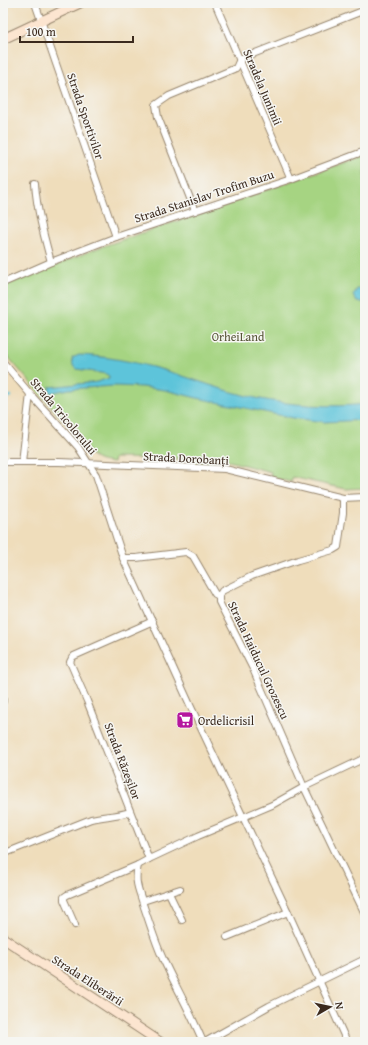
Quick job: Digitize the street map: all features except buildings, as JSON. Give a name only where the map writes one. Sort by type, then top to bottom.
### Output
[{"type":"street","name":"Strada Sportivilor","points":[[35,3],[116,237]]},
{"type":"street","points":[[3,39],[80,3]]},
{"type":"street","name":"Stradela Junimii","points":[[216,3],[291,179]]},
{"type":"street","points":[[195,211],[158,117],[156,105],[170,96],[236,68],[240,59],[365,10]]},
{"type":"street","name":"Strada Stanislav Trofim Buzu","points":[[3,282],[116,237],[291,179],[365,151]]},
{"type":"street","points":[[35,184],[40,222],[51,262]]},
{"type":"street","name":"Strada Tricolorului","points":[[3,362],[78,447],[96,475],[123,558],[190,705],[288,912],[346,1042]]},
{"type":"street","points":[[22,462],[30,394]]},
{"type":"street","name":"Strada Dorobanți","points":[[3,462],[225,470],[343,498],[365,497]]},
{"type":"street","name":"Strada Haiducul Grozescu","points":[[343,498],[343,513],[338,547],[333,550],[252,576],[222,591],[219,602],[256,676],[304,787],[365,914]]},
{"type":"street","points":[[123,558],[136,558],[186,552],[189,553],[193,556],[215,594],[220,596]]},
{"type":"street","name":"Strada Răzeșilor","points":[[149,859],[70,660],[74,656],[153,621]]},
{"type":"street","points":[[3,694],[3,701]]},
{"type":"street","points":[[75,925],[64,897],[272,804],[365,758]]},
{"type":"street","points":[[3,854],[91,819],[122,815],[130,812]]},
{"type":"street","points":[[138,865],[136,872],[136,885],[143,901],[151,929],[162,957],[204,1042],[269,1006],[319,983],[365,959]]},
{"type":"street","points":[[143,901],[180,889]]},
{"type":"street","points":[[168,892],[182,920]]},
{"type":"street","points":[[227,937],[288,912]]},
{"type":"street","name":"Strada Eliberării","points":[[3,938],[160,1042]]},
{"type":"green space","name":"OrheiLand","points":[[365,155],[365,488],[346,489],[292,477],[291,482],[270,477],[271,472],[229,461],[214,461],[214,465],[188,465],[187,459],[114,458],[113,463],[96,459],[3,351],[3,286],[98,248],[195,215],[215,210],[224,205]]},
{"type":"water","points":[[357,289],[365,290],[364,302],[357,302],[353,296]]},
{"type":"water","points":[[79,355],[109,358],[140,364],[232,392],[268,400],[325,406],[365,404],[365,420],[325,422],[293,418],[165,390],[142,387],[114,386],[69,389],[50,393],[49,387],[97,382],[109,378],[106,374],[77,369],[73,366],[72,358]]},
{"type":"waterway","points":[[3,398],[11,396]]},
{"type":"place","name":"Ordelicrisil","points":[[185,720]]}]
